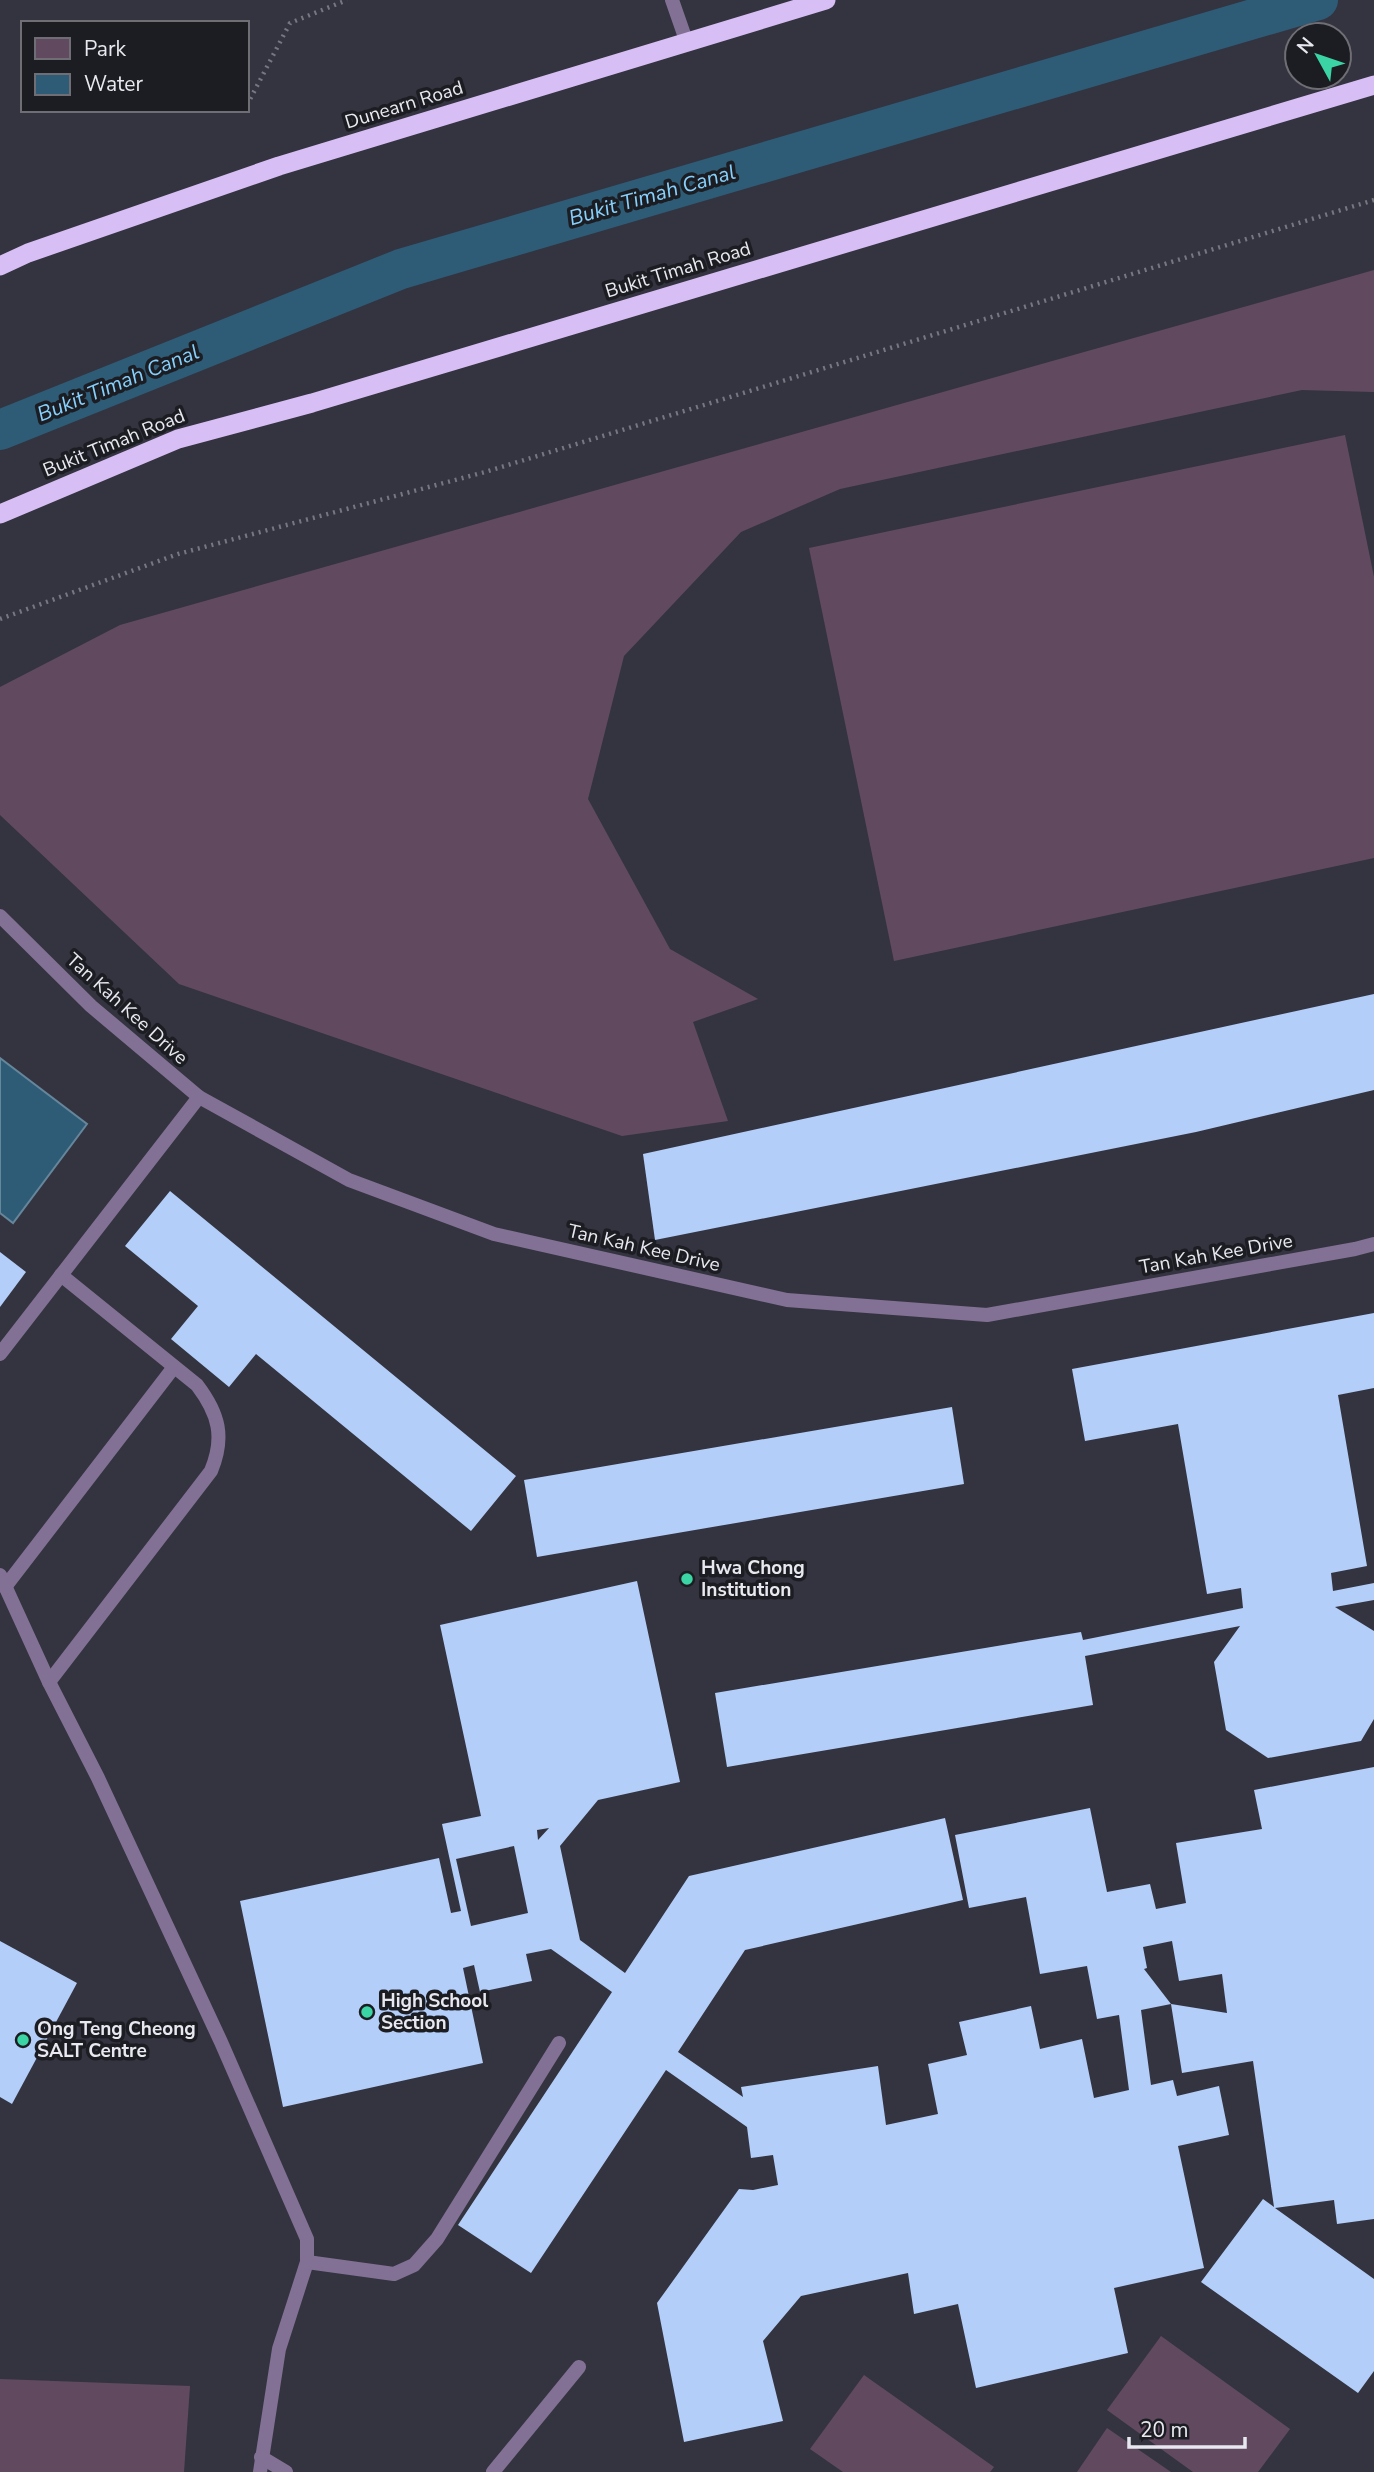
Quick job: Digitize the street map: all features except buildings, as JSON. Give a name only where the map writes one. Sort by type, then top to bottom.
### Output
[{"type":"highway","name":"Dunearn Road","points":[[0,266],[29,253],[279,166],[826,0]]},
{"type":"highway","name":"Bukit Timah Road","points":[[0,514],[178,439],[312,403],[1374,85]]},
{"type":"lane","points":[[672,0],[687,43]]},
{"type":"lane","name":"Tan Kah Kee Drive","points":[[0,916],[90,1006],[199,1097],[349,1180],[494,1234],[787,1300],[987,1315],[1374,1244]]},
{"type":"lane","points":[[0,1353],[199,1097]]},
{"type":"lane","points":[[49,1682],[211,1471],[219,1451],[220,1432],[210,1401],[197,1385],[61,1275]]},
{"type":"lane","points":[[174,1367],[3,1581],[227,2054],[307,2239],[307,2262],[279,2349],[261,2465],[286,2472]]},
{"type":"lane","points":[[307,2262],[394,2274],[414,2265],[438,2239],[559,2043]]},
{"type":"lane","points":[[493,2472],[579,2367]]},
{"type":"path","points":[[248,103],[290,23],[347,0]]},
{"type":"path","points":[[0,619],[178,554],[485,472],[1374,200]]},
{"type":"green space","points":[[1374,270],[1374,392],[1302,390],[840,489],[741,532],[624,656],[588,799],[670,949],[758,999],[693,1022],[728,1121],[622,1136],[179,984],[0,815],[0,687],[120,625]]},
{"type":"green space","points":[[1345,435],[1374,577],[1374,858],[894,961],[809,548]]},
{"type":"green space","points":[[1161,2336],[1290,2429],[1258,2472],[1193,2472],[1107,2410]]},
{"type":"green space","points":[[864,2375],[994,2467],[990,2472],[843,2472],[810,2449]]},
{"type":"green space","points":[[0,2379],[190,2386],[184,2472],[0,2472]]},
{"type":"green space","points":[[1107,2428],[1171,2472],[1077,2472]]},
{"type":"water","points":[[0,1058],[87,1124],[13,1223],[0,1213]]},
{"type":"waterway","name":"Bukit Timah Canal","points":[[0,430],[401,269],[1318,0]]},
{"type":"place","name":"Hwa Chong Institution","points":[[687,1579]]},
{"type":"place","name":"High School Section","points":[[367,2012]]},
{"type":"place","name":"Ong Teng Cheong SALT Centre","points":[[23,2040]]}]
